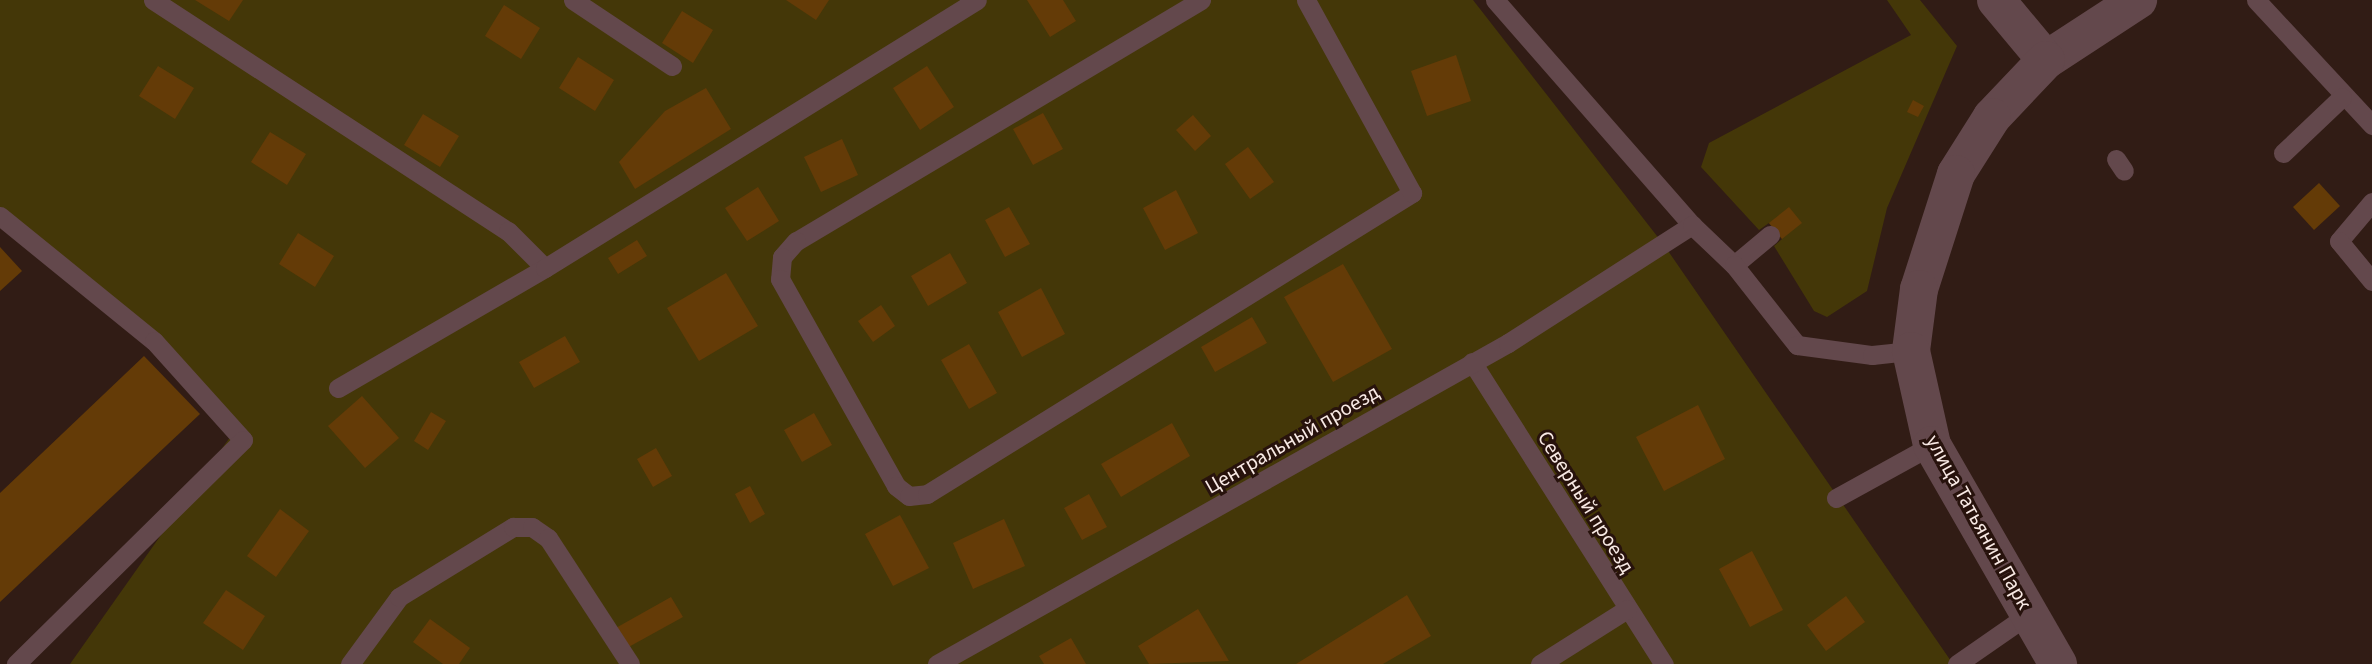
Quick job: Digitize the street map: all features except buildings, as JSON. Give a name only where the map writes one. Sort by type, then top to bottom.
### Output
[{"type":"street","points":[[1996,0],[2046,60]]},
{"type":"street","name":"улица Татьянин Парк","points":[[2059,664],[1932,445],[1911,351],[1934,232],[1956,174],[1992,117],[2046,60],[2138,0]]},
{"type":"lane","points":[[153,0],[508,231],[545,268]]},
{"type":"lane","points":[[573,0],[673,66]]},
{"type":"lane","points":[[1201,0],[796,241],[782,257],[780,279],[897,486],[909,496],[927,494],[1412,193],[1306,0]]},
{"type":"lane","points":[[1495,0],[1692,225],[1734,265],[1797,345],[1872,355],[1911,351]]},
{"type":"lane","points":[[2256,0],[2342,97],[2372,125]]},
{"type":"lane","points":[[338,388],[545,268],[964,3]]},
{"type":"lane","points":[[2283,153],[2342,97]]},
{"type":"lane","points":[[2372,202],[2339,242],[2372,281]]},
{"type":"lane","points":[[0,216],[154,341],[243,439],[16,664]]},
{"type":"lane","name":"Центральный проезд","points":[[937,664],[1472,362],[1664,245],[1692,225]]},
{"type":"lane","points":[[1734,265],[1770,235]]},
{"type":"lane","name":"Северный проезд","points":[[1472,362],[1664,664]]},
{"type":"lane","points":[[1836,498],[1932,445]]},
{"type":"lane","points":[[350,664],[399,597],[513,527],[532,527],[548,538],[630,664]]},
{"type":"lane","points":[[1540,664],[1627,609]]},
{"type":"lane","points":[[1957,664],[2029,614]]},
{"type":"shaded area","points":[[0,0],[1473,0],[1664,245],[1953,664],[70,664],[240,423],[0,223]]},
{"type":"shaded area","points":[[1887,0],[1920,0],[1957,46],[1887,208],[1867,291],[1827,317],[1814,311],[1774,246],[1782,239],[1769,223],[1759,230],[1701,167],[1709,143],[1911,35]]}]
